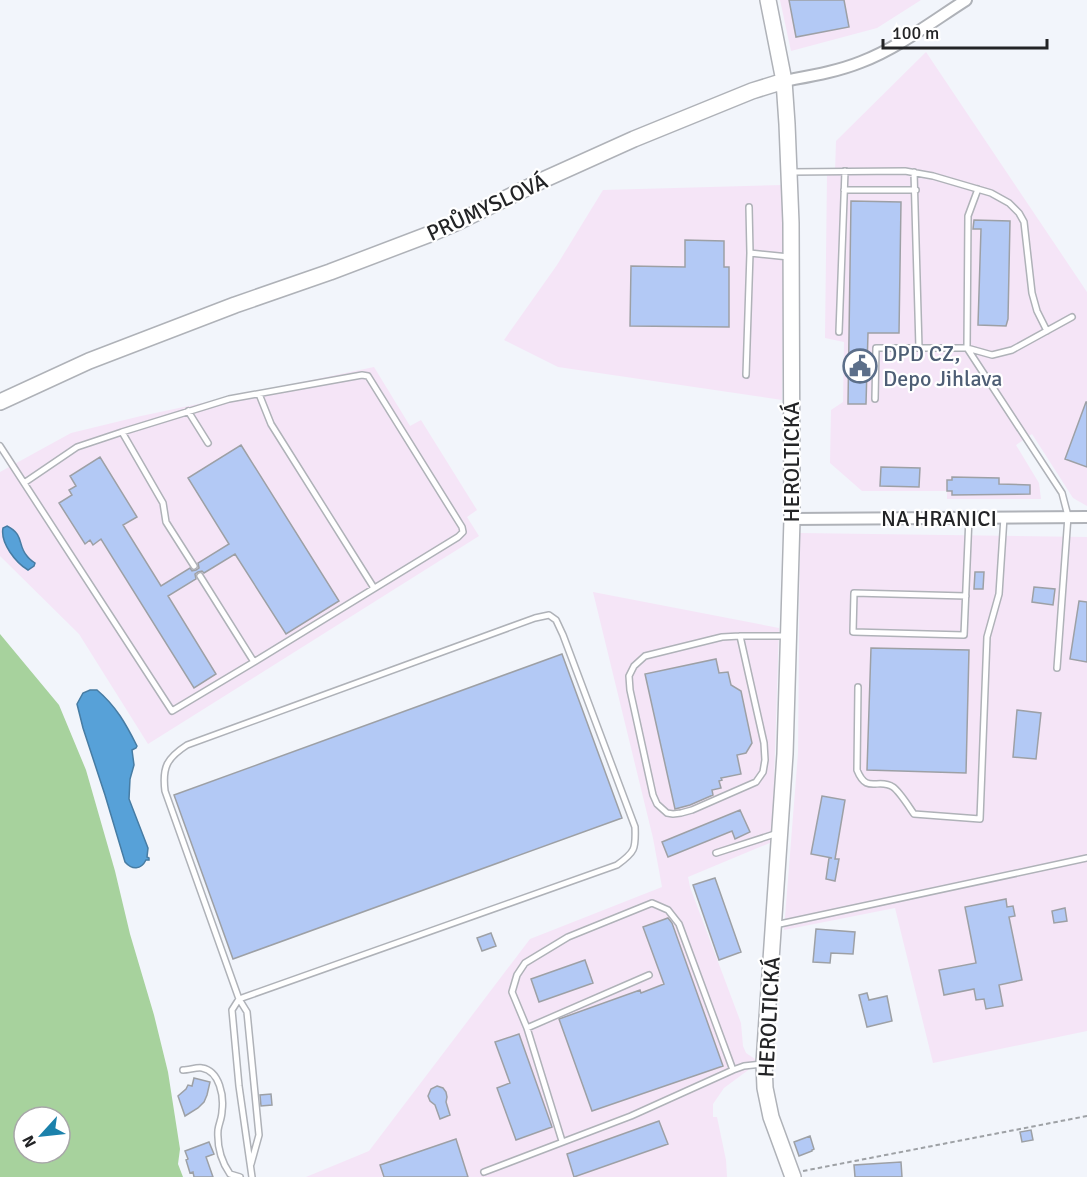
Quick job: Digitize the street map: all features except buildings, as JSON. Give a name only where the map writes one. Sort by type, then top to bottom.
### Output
[{"type":"street","name":"HEROLTICKÁ","points":[[768,0],[784,81],[787,124],[792,519],[781,832],[764,1063],[765,1088],[771,1117],[792,1175]]},
{"type":"street","name":"PRŮMYSLOVÁ","points":[[0,402],[89,361],[430,234],[634,139],[752,91],[861,62],[890,48],[966,0]]},
{"type":"street","name":"NA HRANICI","points":[[792,519],[1087,517]]},
{"type":"lane","points":[[839,332],[845,171]]},
{"type":"lane","points":[[789,172],[914,172],[978,189],[1009,203],[1024,222],[1032,293],[1037,311],[1047,331]]},
{"type":"lane","points":[[914,172],[919,348]]},
{"type":"lane","points":[[978,189],[968,216],[967,348],[1062,493],[1068,516],[1057,668]]},
{"type":"lane","points":[[844,190],[916,190]]},
{"type":"lane","points":[[746,375],[750,253],[749,207]]},
{"type":"lane","points":[[750,253],[790,257]]},
{"type":"lane","points":[[875,399],[876,348],[967,348],[992,355],[1012,350],[1072,316]]},
{"type":"lane","points":[[1,448],[172,711],[463,532],[368,376],[362,375],[229,399],[122,432],[77,447],[24,483]]},
{"type":"lane","points":[[259,394],[271,424],[374,588]]},
{"type":"lane","points":[[188,411],[208,444]]},
{"type":"lane","points":[[122,432],[163,502],[166,522],[194,566]]},
{"type":"lane","points":[[966,596],[854,593],[853,632],[964,635],[966,596],[969,517]]},
{"type":"lane","points":[[858,687],[857,770],[861,779],[868,784],[887,784],[894,787],[914,814],[980,819],[987,637],[999,594],[1004,517]]},
{"type":"lane","points":[[200,576],[254,662]]},
{"type":"lane","points":[[245,1177],[252,1177],[239,1086],[232,1010],[239,999],[617,865],[630,856],[635,843],[635,827],[563,635],[556,620],[549,615],[535,618],[187,745],[174,754],[165,767],[163,779],[165,791],[239,999],[247,1012],[259,1135],[251,1164]]},
{"type":"lane","points":[[740,636],[764,743],[763,772],[756,782],[692,810],[674,814],[667,813],[657,804],[653,795],[630,690],[629,676],[633,666],[645,656],[722,637],[740,636],[788,636]]},
{"type":"lane","points":[[717,853],[781,832]]},
{"type":"lane","name":"HEROLTICKÁ","points":[[774,925],[1087,858]]},
{"type":"lane","points":[[562,1141],[527,1028],[512,992],[517,975],[525,963],[568,936],[652,903],[668,910],[679,924],[733,1070]]},
{"type":"lane","points":[[527,1028],[649,975]]},
{"type":"lane","points":[[484,1172],[651,1108],[733,1070],[764,1063]]},
{"type":"lane","points":[[183,1071],[202,1068],[213,1074],[219,1084],[222,1112],[218,1129],[219,1148],[223,1165],[230,1174],[240,1177]]},
{"type":"path","points":[[792,1175],[1087,1116]]},
{"type":"shaded area","points":[[780,0],[921,0],[877,28],[791,51]]},
{"type":"shaded area","points":[[926,52],[1087,292],[1087,506],[1073,498],[1032,434],[1016,445],[1039,483],[1041,499],[947,499],[947,491],[862,491],[830,463],[831,410],[843,402],[844,342],[825,338],[827,174],[835,172],[836,141]]},
{"type":"shaded area","points":[[784,185],[782,400],[558,367],[504,340],[557,265],[603,190]]},
{"type":"shaded area","points":[[374,367],[410,426],[421,420],[477,510],[467,517],[479,536],[148,744],[79,634],[0,556],[0,472],[71,433]]},
{"type":"shaded area","points":[[800,533],[1087,537],[1087,1031],[933,1063],[895,908],[784,930],[798,753]]},
{"type":"shaded area","points":[[593,592],[779,628],[772,842],[688,877],[741,1023],[743,1046],[746,1053],[755,1059],[755,1065],[724,1088],[713,1104],[713,1117],[717,1117],[726,1160],[727,1177],[306,1177],[369,1151],[530,939],[662,887],[653,838]]},
{"type":"green space","points":[[0,634],[59,705],[86,770],[168,1072],[180,1149],[178,1164],[183,1177],[0,1177]]},
{"type":"water","points":[[7,526],[13,529],[19,537],[24,552],[35,563],[28,570],[14,558],[6,546],[3,528]]},
{"type":"water","points":[[97,690],[110,702],[125,723],[137,746],[132,750],[134,765],[130,779],[129,799],[148,848],[149,860],[136,868],[125,862],[83,728],[77,704],[83,693]]},
{"type":"place","name":"DPD CZ, Depo Jihlava","points":[[860,366]]}]
